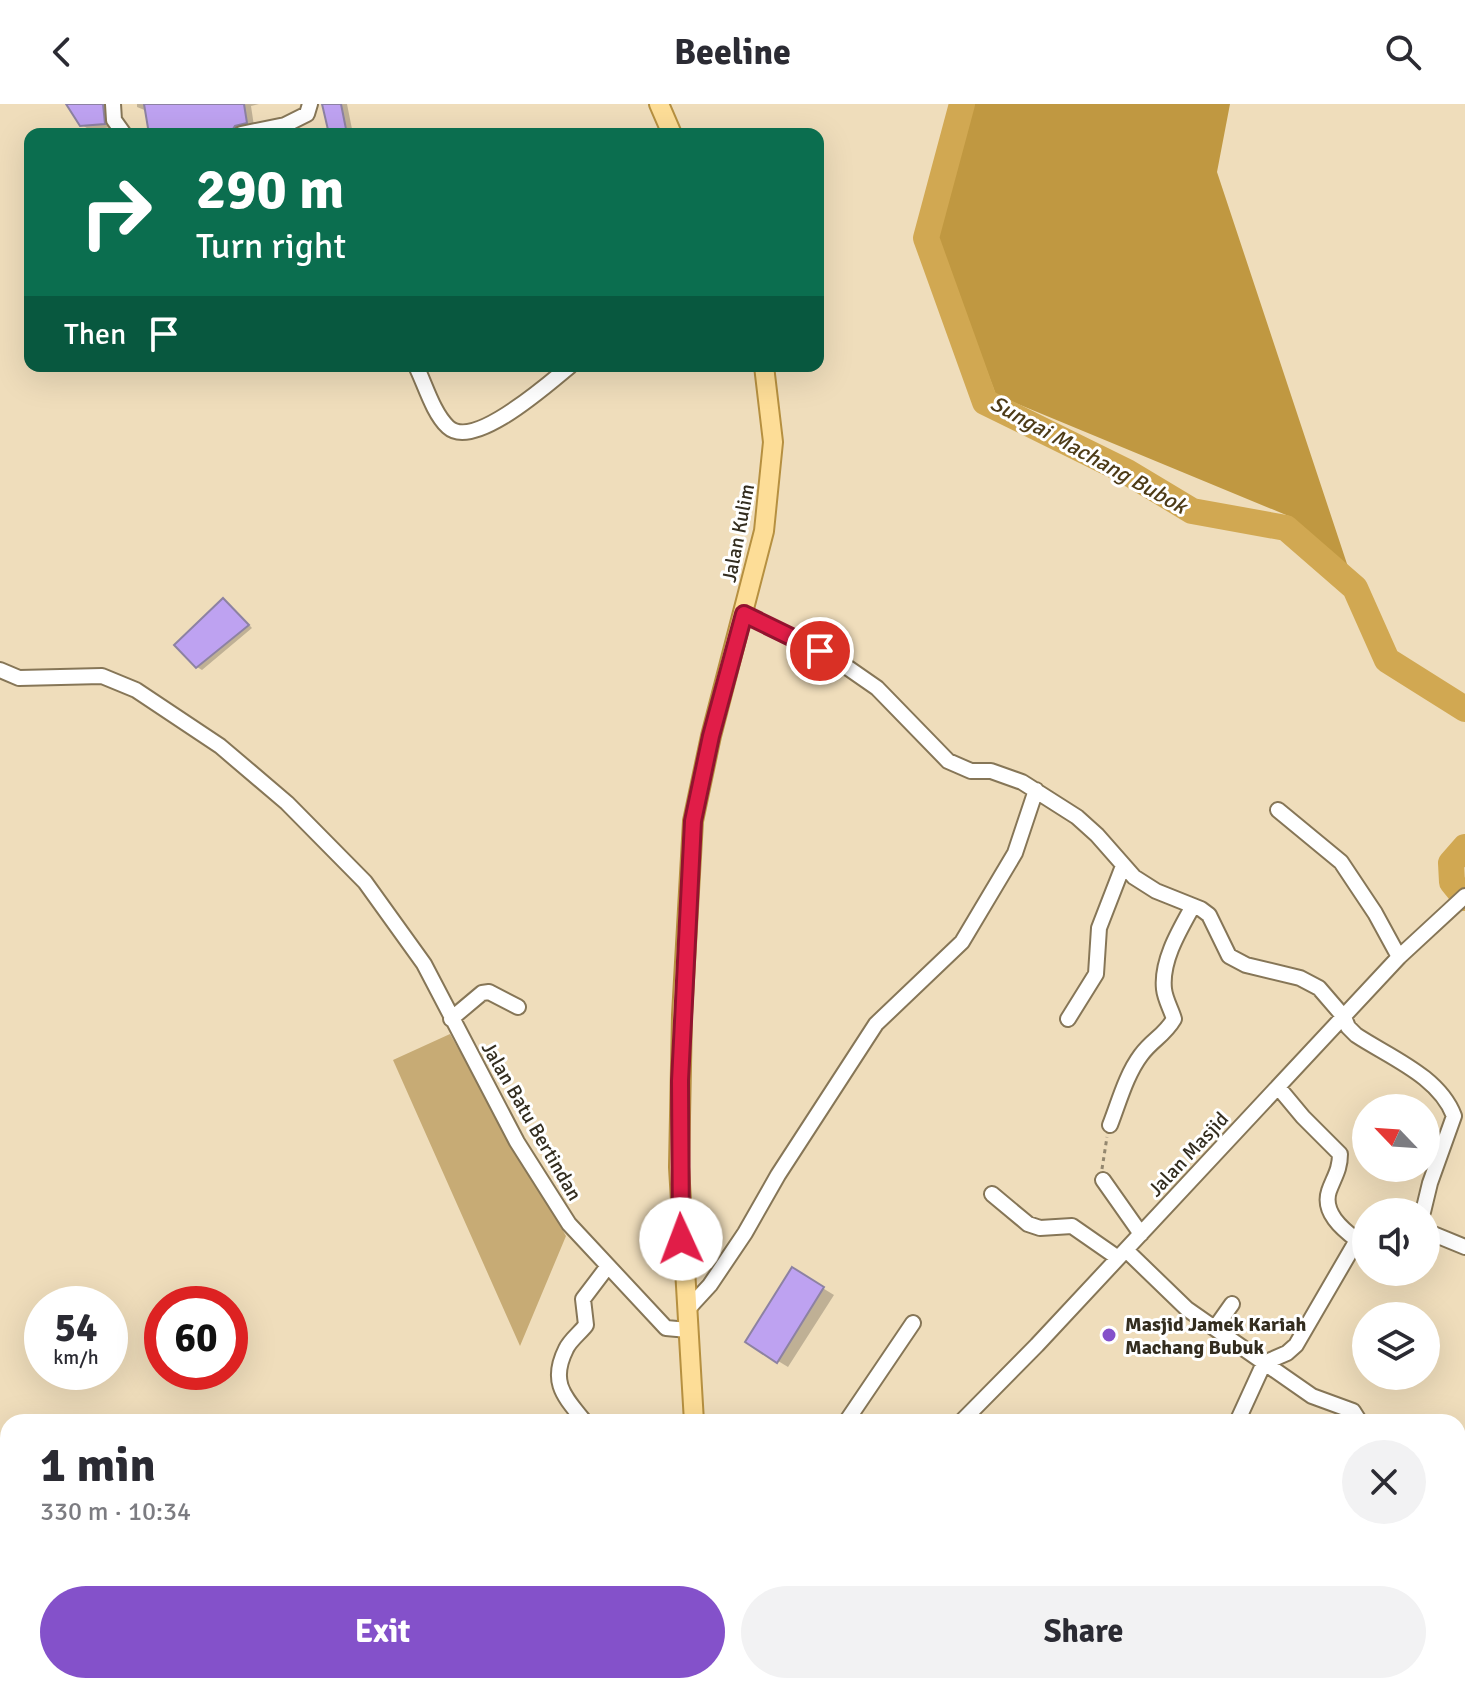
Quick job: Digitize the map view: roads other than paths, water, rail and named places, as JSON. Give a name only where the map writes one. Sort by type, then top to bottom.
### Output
[{"type":"main road","points":[[659,104],[669,128]]},
{"type":"main road","name":"Jalan Kulim","points":[[693,1414],[679,1153],[681,1028],[693,821],[711,736],[762,544],[773,442],[765,372]]},
{"type":"street","points":[[113,104],[114,120],[120,128]]},
{"type":"street","points":[[270,128],[285,125],[307,114],[310,104]]},
{"type":"street","points":[[419,372],[443,420],[451,430],[463,434],[476,431],[517,408],[562,372]]},
{"type":"street","points":[[744,614],[841,663],[877,688],[948,761],[971,771],[991,771],[1036,790],[1077,817],[1134,877],[1156,891],[1209,915],[1229,956],[1246,965],[1300,978],[1319,988],[1356,1035],[1424,1079],[1449,1103],[1453,1123],[1426,1198]]},
{"type":"street","name":"Jalan Batu Bertindan","points":[[0,670],[19,678],[102,676],[136,690],[220,746],[287,803],[365,882],[424,964],[517,1142],[569,1224],[666,1328],[688,1330]]},
{"type":"street","points":[[687,1310],[710,1285],[745,1233],[778,1175],[876,1024],[909,991],[940,967],[962,942],[1015,853],[1036,790]]},
{"type":"street","points":[[1278,810],[1341,862],[1375,913],[1399,957]]},
{"type":"street","points":[[1068,1019],[1096,974],[1099,928],[1123,866]]},
{"type":"street","name":"Jalan Masjid","points":[[969,1414],[1399,957],[1465,896]]},
{"type":"street","points":[[1110,1125],[1137,1060],[1152,1040],[1166,1033],[1174,1019],[1164,993],[1163,972],[1179,930],[1193,906]]},
{"type":"street","points":[[451,1019],[482,993],[489,992],[518,1007]]},
{"type":"street","points":[[1278,1087],[1340,1154],[1338,1174],[1329,1191],[1330,1208],[1341,1228],[1352,1234]]},
{"type":"street","points":[[1103,1180],[1141,1234]]},
{"type":"street","points":[[992,1194],[1028,1224],[1040,1228],[1072,1226],[1122,1254],[1187,1309],[1312,1396],[1355,1414]]},
{"type":"street","points":[[1440,1237],[1465,1247]]},
{"type":"street","points":[[1241,1414],[1264,1363],[1287,1353],[1296,1345],[1352,1254]]},
{"type":"street","points":[[579,1414],[561,1392],[558,1380],[566,1348],[586,1325],[583,1299],[608,1266]]},
{"type":"street","points":[[1215,1328],[1232,1304]]},
{"type":"street","points":[[851,1414],[913,1323]]},
{"type":"waterway","name":"Sungai Machang Bubok","points":[[962,104],[926,238],[985,402],[1127,472],[1192,511],[1286,528],[1355,588],[1387,660],[1465,709]]},
{"type":"waterway","name":"Sungai Machang Bubok","points":[[1465,847],[1451,863],[1452,882],[1465,898]]},
{"type":"place","name":"Masjid Jamek Kariah Machang Bubuk","points":[[1109,1335]]}]
